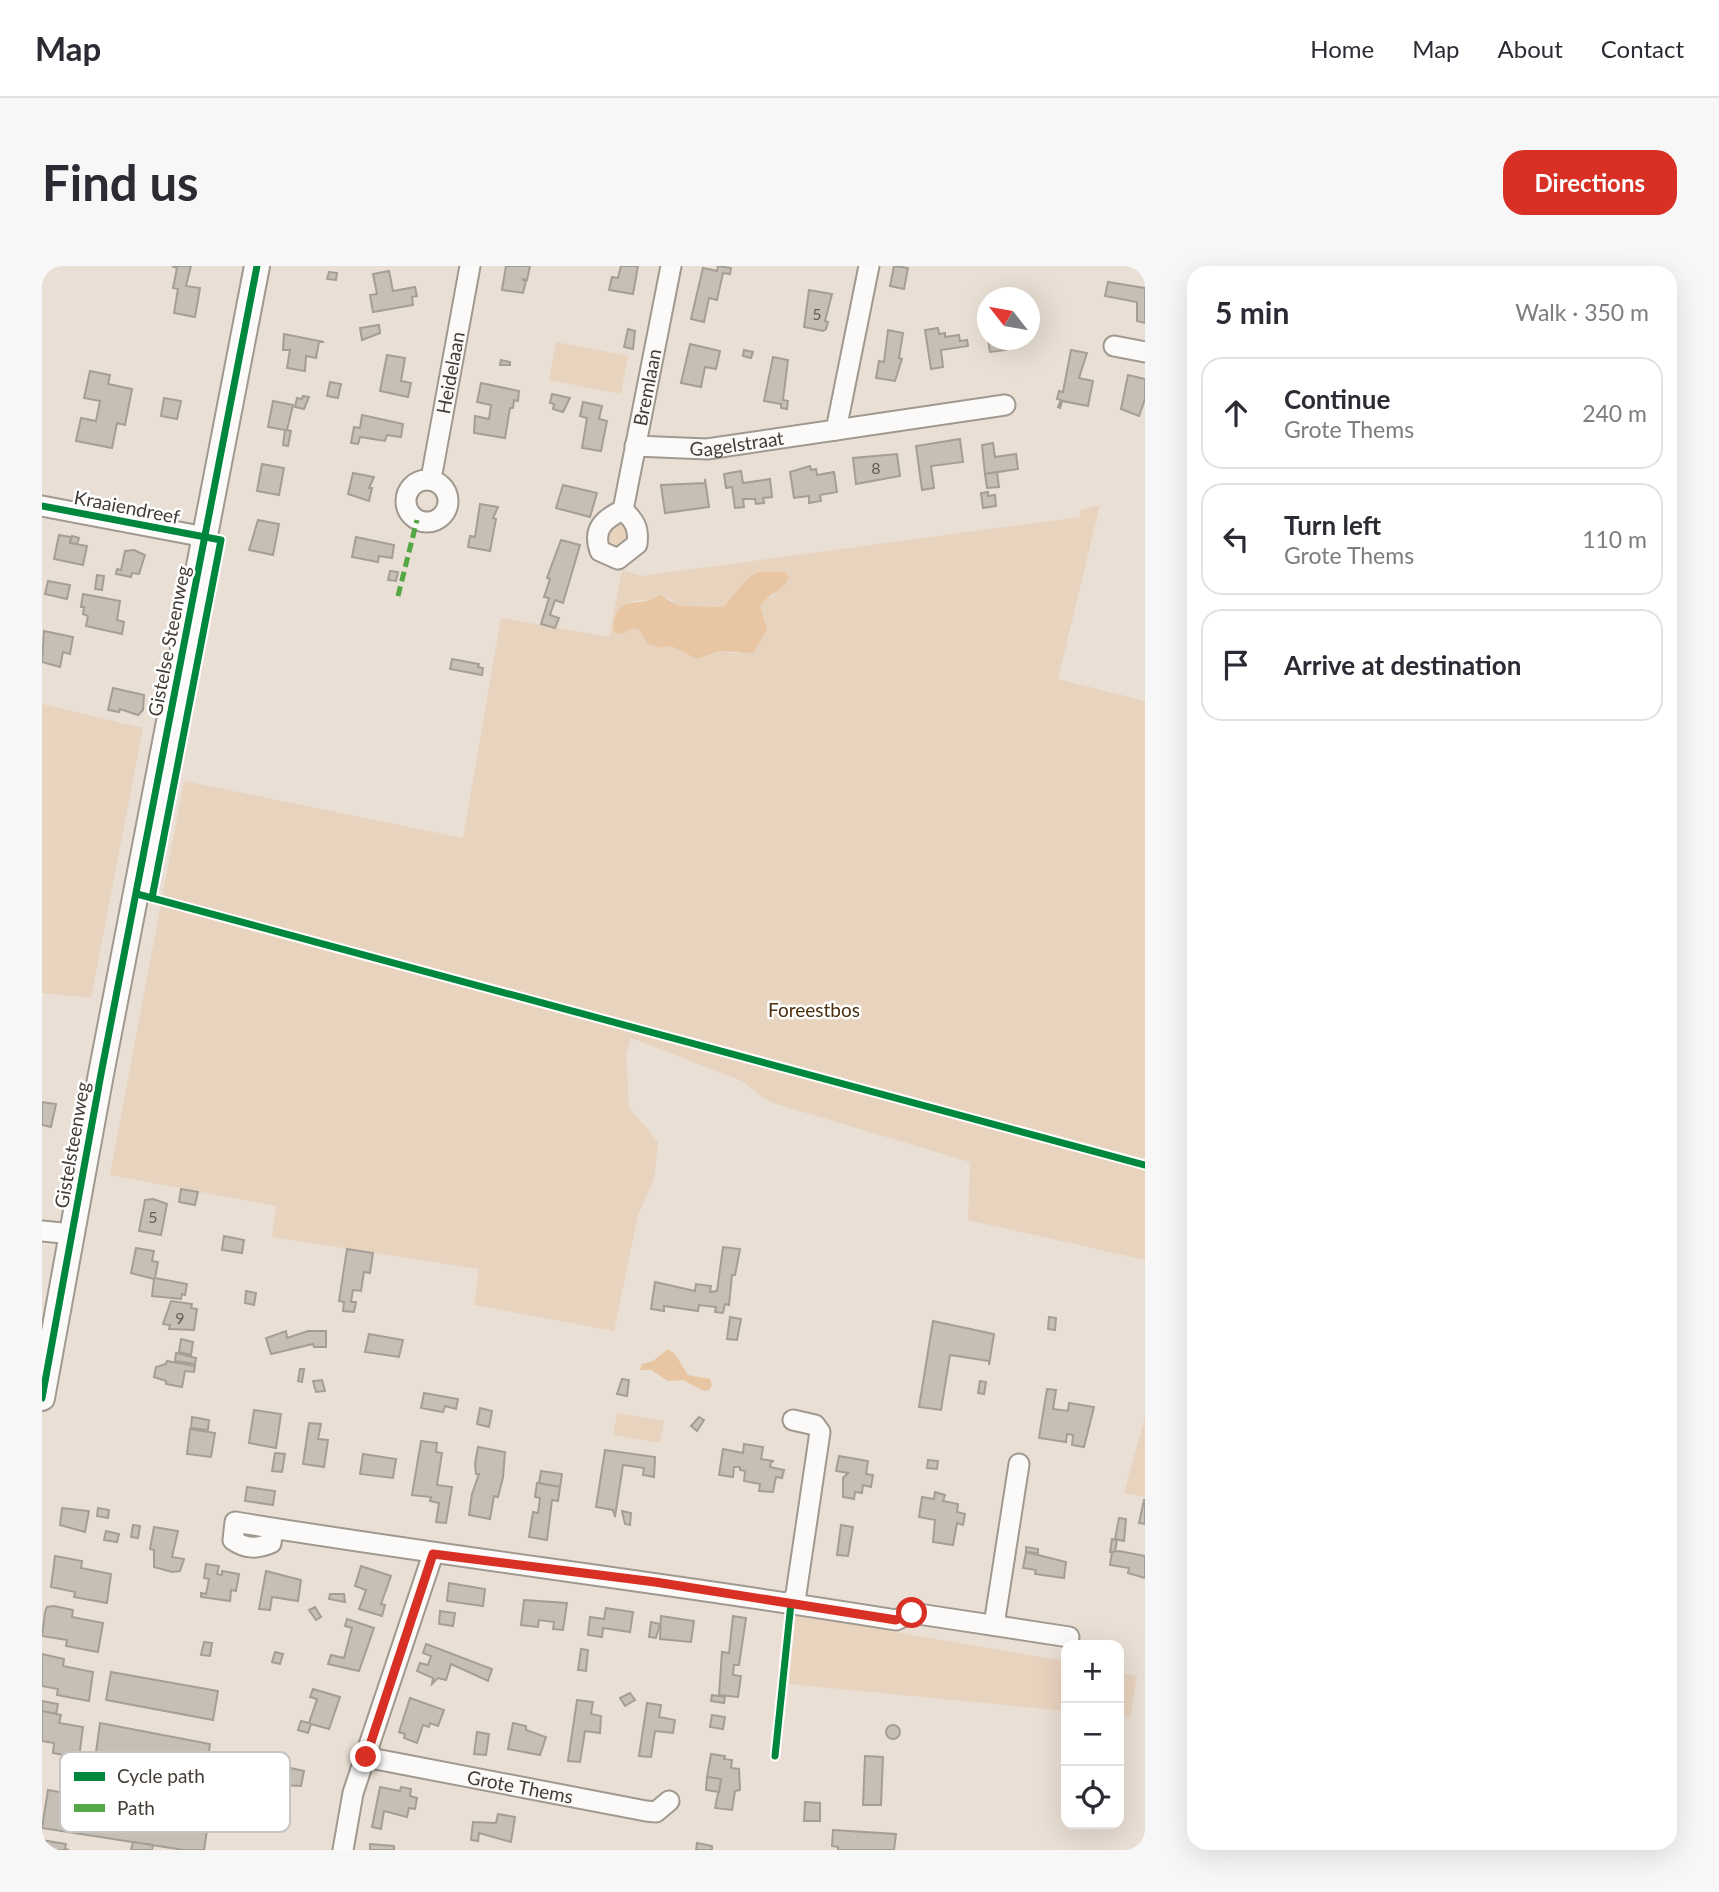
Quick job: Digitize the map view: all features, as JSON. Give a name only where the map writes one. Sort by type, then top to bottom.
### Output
[{"type":"main road","name":"Gistelse Steenweg","points":[[111,1022],[257,266]]},
{"type":"main road","name":"Gistelsteenweg","points":[[42,1398],[111,1022]]},
{"type":"street","name":"Heidelaan","points":[[431,480],[470,266]]},
{"type":"street","name":"Bremlaan","points":[[623,510],[671,266]]},
{"type":"street","points":[[836,430],[869,266]]},
{"type":"street","points":[[1114,346],[1145,352]]},
{"type":"street","name":"Gagelstraat","points":[[635,446],[707,449],[1004,405]]},
{"type":"street","name":"Kraaiendreef","points":[[42,506],[205,537]]},
{"type":"street","name":"Gistelsteenweg","points":[[42,1231],[72,1234]]},
{"type":"street","points":[[791,1603],[796,1594],[820,1432],[814,1425],[793,1420]]},
{"type":"street","points":[[994,1625],[1019,1464]]},
{"type":"street","points":[[273,1529],[896,1620],[912,1613],[1069,1637]]},
{"type":"street","points":[[343,1850],[353,1793],[433,1554]]},
{"type":"street","name":"Grote Thems","points":[[366,1757],[646,1811],[656,1812],[669,1801]]},
{"type":"green space","points":[[556,342],[628,356],[621,394],[549,380]]},
{"type":"green space","name":"Foreestbos","points":[[1100,505],[1058,679],[1145,701],[1145,1260],[968,1220],[970,1162],[770,1102],[742,1081],[631,1038],[626,1055],[629,1107],[658,1142],[654,1179],[638,1215],[614,1331],[474,1305],[479,1269],[272,1237],[276,1206],[110,1175],[184,781],[463,838],[501,618],[609,637],[622,570],[641,576],[1080,517],[1080,510]],"holes":[[[745,581],[776,595],[764,599],[759,606],[767,629],[738,654],[720,651],[697,659],[671,646],[661,648],[648,644],[639,630],[633,628],[621,634],[617,612],[633,601],[670,598],[678,606],[725,607]]]},
{"type":"green space","points":[[623,522],[631,530],[623,551],[603,543],[610,523]]},
{"type":"green space","points":[[42,704],[143,728],[91,998],[42,993]]},
{"type":"green space","points":[[617,1413],[664,1421],[660,1443],[613,1435]]},
{"type":"green space","points":[[1145,1417],[1145,1497],[1124,1493]]},
{"type":"green space","points":[[796,1615],[1061,1660],[1061,1711],[789,1684]]},
{"type":"green space","points":[[1124,1674],[1137,1676],[1130,1717],[1124,1716]]},
{"type":"shaded area","points":[[757,572],[785,572],[789,577],[783,586],[760,606],[767,629],[753,653],[719,651],[697,659],[671,646],[661,648],[648,644],[639,630],[634,628],[621,634],[614,632],[618,611],[630,603],[659,595],[679,606],[724,607],[745,581]]},
{"type":"shaded area","points":[[668,1349],[675,1354],[688,1375],[710,1379],[712,1385],[709,1390],[704,1391],[683,1380],[668,1381],[651,1370],[640,1370],[642,1364],[653,1361]]},
{"type":"building","points":[[172,266],[191,266],[186,286],[200,288],[195,317],[174,313],[178,289],[173,288],[177,268]]},
{"type":"building","points":[[506,266],[530,266],[527,280],[522,279],[526,281],[523,293],[502,290]]},
{"type":"building","points":[[621,266],[638,266],[633,294],[609,290],[612,277],[618,278]]},
{"type":"building","points":[[718,266],[731,268],[730,274],[723,273],[717,300],[709,298],[704,322],[691,319],[703,268],[717,271]]},
{"type":"building","points":[[894,266],[908,268],[904,289],[890,286]]},
{"type":"building","points":[[389,271],[393,291],[415,287],[417,296],[412,297],[413,305],[373,312],[370,295],[377,294],[373,274]]},
{"type":"building","points":[[329,272],[337,273],[336,280],[327,279]]},
{"type":"building","points":[[1108,282],[1145,288],[1145,323],[1137,321],[1137,302],[1105,296]]},
{"type":"building","points":[[809,290],[832,294],[825,321],[828,322],[823,331],[804,327]]},
{"type":"building","points":[[379,325],[380,333],[362,340],[360,328]]},
{"type":"building","points":[[938,328],[939,334],[945,333],[945,337],[959,335],[960,341],[967,340],[968,346],[941,350],[943,367],[931,369],[925,330]]},
{"type":"building","points":[[628,329],[635,331],[633,349],[624,347]]},
{"type":"building","points":[[888,330],[903,333],[899,358],[902,359],[895,381],[876,378],[879,361],[884,362]]},
{"type":"building","points":[[284,334],[324,342],[319,342],[316,358],[306,356],[305,371],[287,368],[290,350],[283,350]]},
{"type":"building","points":[[690,344],[720,351],[716,369],[705,367],[701,387],[681,383]]},
{"type":"building","points":[[744,350],[753,352],[751,358],[743,356]]},
{"type":"building","points":[[1071,350],[1087,353],[1079,378],[1093,381],[1088,406],[1062,401],[1060,408],[1058,407],[1061,400],[1057,399],[1059,391],[1063,392]]},
{"type":"building","points":[[387,355],[405,358],[401,381],[411,383],[408,397],[380,391]]},
{"type":"building","points":[[773,357],[788,360],[783,400],[788,401],[787,409],[781,408],[781,404],[764,401]]},
{"type":"building","points":[[501,360],[510,362],[510,365],[500,365]]},
{"type":"building","points":[[90,371],[110,375],[108,384],[132,389],[125,425],[117,423],[112,448],[76,441],[81,418],[96,421],[100,401],[84,398]]},
{"type":"building","points":[[1128,375],[1145,379],[1145,399],[1139,416],[1121,409]]},
{"type":"building","points":[[330,382],[341,384],[338,398],[327,396]]},
{"type":"building","points":[[481,383],[519,391],[518,401],[514,400],[513,408],[510,408],[505,438],[474,433],[475,416],[489,419],[491,405],[477,402]]},
{"type":"building","points":[[552,394],[570,398],[563,412],[553,409],[554,404],[550,403]]},
{"type":"building","points":[[303,396],[309,397],[304,409],[295,407],[297,398],[302,399]]},
{"type":"building","points":[[164,398],[181,401],[177,419],[161,416]]},
{"type":"building","points":[[273,401],[293,405],[287,430],[291,431],[288,446],[283,445],[285,430],[268,427]]},
{"type":"building","points":[[583,402],[602,406],[599,419],[607,421],[601,451],[582,448],[587,418],[580,416]]},
{"type":"building","points":[[362,415],[403,424],[401,437],[387,435],[385,441],[360,437],[358,444],[351,443],[354,427],[360,428]]},
{"type":"building","points":[[960,439],[963,462],[931,466],[934,488],[922,490],[916,446]]},
{"type":"building","points":[[993,443],[995,457],[1016,454],[1018,469],[985,474],[982,445]]},
{"type":"building","points":[[897,454],[900,476],[856,484],[853,458]]},
{"type":"building","points":[[262,464],[284,468],[279,495],[257,491]]},
{"type":"building","points":[[810,466],[811,470],[816,469],[817,475],[834,472],[837,492],[820,495],[821,501],[809,503],[809,496],[794,498],[790,472]]},
{"type":"building","points":[[741,471],[743,483],[770,479],[772,497],[763,498],[764,503],[756,504],[755,499],[743,499],[744,507],[735,508],[732,487],[726,488],[724,474]]},
{"type":"building","points":[[997,472],[999,487],[987,488],[985,474]]},
{"type":"building","points":[[353,473],[374,477],[369,488],[372,488],[369,501],[348,494]]},
{"type":"building","points":[[705,479],[709,507],[665,513],[661,485],[705,483]]},
{"type":"building","points":[[563,485],[597,493],[590,517],[556,508]]},
{"type":"building","points":[[988,492],[988,496],[995,495],[996,506],[983,508],[981,493]]},
{"type":"building","points":[[480,504],[498,507],[493,518],[496,519],[490,551],[468,547],[470,536],[475,537]]},
{"type":"building","points":[[258,520],[279,524],[273,555],[249,550]]},
{"type":"building","points":[[59,535],[71,537],[70,543],[87,546],[83,565],[54,559]]},
{"type":"building","points":[[72,536],[79,538],[77,544],[70,543]]},
{"type":"building","points":[[356,537],[394,545],[392,558],[379,556],[378,562],[352,557]]},
{"type":"building","points":[[561,540],[580,545],[563,603],[555,600],[550,615],[559,618],[555,628],[541,624],[549,598],[544,597],[550,579],[547,578]]},
{"type":"building","points":[[134,550],[145,555],[139,574],[132,573],[131,577],[116,574],[117,569],[121,570],[125,551]]},
{"type":"building","points":[[390,571],[398,572],[396,581],[388,580]]},
{"type":"building","points":[[97,575],[104,576],[102,590],[95,589]]},
{"type":"building","points":[[48,581],[70,585],[67,599],[45,594]]},
{"type":"building","points":[[83,594],[120,601],[117,620],[124,622],[122,634],[86,626],[88,616],[83,614],[84,607],[81,607]]},
{"type":"building","points":[[44,631],[73,637],[70,654],[63,652],[60,667],[42,662]]},
{"type":"building","points":[[452,659],[479,664],[478,667],[483,668],[482,675],[450,669]]},
{"type":"building","points":[[113,688],[144,695],[143,710],[138,715],[120,709],[119,712],[108,710]]},
{"type":"building","points":[[42,1102],[56,1104],[51,1127],[42,1125]]},
{"type":"building","points":[[181,1189],[198,1192],[195,1205],[179,1202]]},
{"type":"building","points":[[153,1199],[167,1204],[161,1235],[139,1231],[145,1200]]},
{"type":"building","points":[[224,1236],[244,1240],[242,1253],[222,1250]]},
{"type":"building","points":[[723,1247],[740,1249],[735,1275],[732,1275],[729,1305],[725,1304],[723,1313],[715,1312],[716,1307],[699,1305],[698,1311],[664,1306],[664,1311],[651,1309],[655,1282],[695,1291],[696,1284],[711,1286],[710,1292],[717,1291]]},
{"type":"building","points":[[136,1248],[154,1251],[152,1261],[158,1262],[155,1278],[187,1284],[185,1295],[182,1294],[181,1299],[152,1296],[154,1279],[131,1273]]},
{"type":"building","points":[[347,1249],[373,1253],[370,1273],[364,1272],[361,1291],[353,1290],[351,1302],[356,1302],[354,1312],[343,1311],[344,1302],[339,1301]]},
{"type":"building","points":[[246,1291],[256,1293],[254,1305],[245,1303]]},
{"type":"building","points":[[171,1301],[192,1304],[191,1308],[197,1309],[194,1330],[169,1329],[170,1325],[163,1324]]},
{"type":"building","points":[[730,1317],[741,1319],[737,1340],[727,1339]]},
{"type":"building","points":[[1049,1317],[1056,1318],[1055,1330],[1048,1329]]},
{"type":"building","points":[[933,1321],[994,1334],[989,1365],[989,1361],[950,1355],[941,1410],[919,1407]]},
{"type":"building","points":[[286,1331],[287,1338],[308,1331],[326,1331],[326,1347],[314,1347],[313,1344],[271,1354],[266,1338]]},
{"type":"building","points":[[369,1334],[403,1340],[399,1357],[365,1352]]},
{"type":"building","points":[[181,1339],[193,1342],[191,1355],[179,1352]]},
{"type":"building","points":[[176,1353],[196,1358],[195,1364],[175,1361]]},
{"type":"building","points":[[167,1361],[195,1366],[194,1372],[185,1371],[182,1387],[166,1384],[166,1381],[154,1377],[156,1367],[166,1364]]},
{"type":"building","points":[[300,1369],[304,1369],[302,1382],[298,1381]]},
{"type":"building","points":[[622,1379],[629,1380],[627,1396],[617,1394]]},
{"type":"building","points":[[322,1380],[325,1391],[316,1392],[313,1381]]},
{"type":"building","points":[[980,1381],[986,1382],[984,1394],[978,1393]]},
{"type":"building","points":[[1047,1389],[1056,1390],[1053,1409],[1068,1411],[1069,1403],[1094,1407],[1084,1447],[1072,1445],[1073,1435],[1067,1434],[1066,1442],[1039,1438]]},
{"type":"building","points":[[424,1393],[458,1399],[456,1409],[445,1406],[443,1412],[421,1408]]},
{"type":"building","points":[[480,1408],[492,1411],[489,1427],[477,1424]]},
{"type":"building","points":[[254,1410],[281,1414],[276,1448],[249,1443]]},
{"type":"building","points":[[192,1417],[209,1420],[208,1430],[191,1428]]},
{"type":"building","points":[[699,1417],[704,1420],[697,1431],[691,1426]]},
{"type":"building","points":[[309,1423],[321,1424],[318,1439],[328,1440],[324,1467],[303,1464]]},
{"type":"building","points":[[190,1429],[215,1433],[211,1457],[187,1454]]},
{"type":"building","points":[[421,1441],[437,1443],[436,1452],[442,1453],[437,1485],[452,1487],[446,1523],[436,1522],[439,1503],[430,1501],[431,1497],[412,1495]]},
{"type":"building","points":[[744,1444],[763,1447],[761,1459],[774,1461],[770,1467],[784,1470],[782,1478],[776,1477],[773,1492],[759,1491],[760,1484],[744,1481],[745,1471],[740,1470],[740,1467],[734,1467],[733,1477],[719,1475],[723,1449],[743,1453]]},
{"type":"building","points":[[478,1447],[505,1452],[503,1477],[498,1497],[494,1496],[490,1519],[469,1515],[479,1474],[476,1474],[475,1464]]},
{"type":"building","points":[[605,1450],[655,1457],[654,1477],[643,1475],[644,1468],[623,1465],[615,1517],[613,1510],[596,1507]]},
{"type":"building","points":[[275,1453],[285,1454],[282,1472],[272,1471]]},
{"type":"building","points":[[363,1454],[396,1459],[393,1478],[360,1474]]},
{"type":"building","points":[[839,1456],[868,1461],[866,1474],[873,1475],[871,1487],[863,1485],[862,1493],[855,1492],[854,1499],[843,1497],[843,1478],[848,1473],[836,1471]]},
{"type":"building","points":[[928,1460],[938,1461],[937,1469],[927,1468]]},
{"type":"building","points":[[541,1471],[562,1474],[560,1487],[539,1483]]},
{"type":"building","points":[[537,1483],[560,1487],[558,1501],[552,1500],[547,1540],[529,1537],[533,1512],[538,1513],[540,1498],[535,1497]]},
{"type":"building","points":[[247,1487],[275,1491],[273,1505],[245,1501]]},
{"type":"building","points":[[935,1492],[945,1495],[943,1501],[958,1504],[957,1512],[965,1514],[963,1525],[957,1523],[953,1545],[933,1542],[935,1520],[919,1517],[922,1497],[934,1499]]},
{"type":"building","points":[[1145,1500],[1145,1524],[1139,1523]]},
{"type":"building","points":[[62,1508],[89,1511],[85,1532],[60,1525]]},
{"type":"building","points":[[98,1508],[109,1510],[108,1518],[97,1516]]},
{"type":"building","points":[[622,1511],[631,1513],[630,1525],[625,1524]]},
{"type":"building","points":[[1119,1518],[1126,1519],[1124,1541],[1115,1539]]},
{"type":"building","points":[[133,1525],[140,1526],[138,1538],[131,1537]]},
{"type":"building","points":[[841,1525],[853,1527],[848,1556],[837,1555]]},
{"type":"building","points":[[154,1527],[178,1531],[172,1557],[184,1559],[180,1571],[172,1572],[154,1567],[154,1550],[150,1549]]},
{"type":"building","points":[[106,1531],[119,1534],[117,1542],[104,1540]]},
{"type":"building","points":[[1112,1539],[1117,1540],[1115,1552],[1110,1552]]},
{"type":"building","points":[[1026,1547],[1038,1549],[1038,1553],[1026,1552]]},
{"type":"building","points":[[1026,1552],[1066,1562],[1064,1578],[1035,1574],[1036,1570],[1023,1568]]},
{"type":"building","points":[[1112,1552],[1145,1556],[1145,1578],[1128,1573],[1129,1568],[1110,1565]]},
{"type":"building","points":[[55,1556],[82,1561],[81,1568],[111,1574],[107,1603],[74,1597],[75,1592],[51,1587]]},
{"type":"building","points":[[206,1564],[219,1566],[217,1574],[222,1575],[222,1571],[239,1574],[236,1591],[231,1590],[230,1601],[201,1597],[201,1593],[206,1594],[209,1579],[204,1578]]},
{"type":"building","points":[[361,1566],[391,1576],[381,1604],[385,1605],[382,1616],[359,1609],[366,1590],[355,1586]]},
{"type":"building","points":[[266,1571],[301,1580],[298,1601],[272,1597],[270,1610],[259,1609]]},
{"type":"building","points":[[449,1583],[485,1589],[483,1606],[447,1601]]},
{"type":"building","points":[[330,1594],[344,1594],[345,1602],[329,1599]]},
{"type":"building","points":[[524,1600],[567,1603],[563,1630],[553,1629],[554,1622],[539,1620],[538,1627],[521,1625]]},
{"type":"building","points":[[47,1607],[73,1610],[72,1617],[103,1623],[98,1652],[66,1646],[67,1640],[42,1636]]},
{"type":"building","points":[[315,1607],[321,1617],[316,1620],[309,1610]]},
{"type":"building","points":[[606,1608],[633,1612],[630,1632],[603,1628],[602,1637],[588,1635],[590,1617],[604,1619]]},
{"type":"building","points":[[440,1611],[455,1613],[453,1626],[439,1624]]},
{"type":"building","points":[[661,1616],[694,1621],[691,1642],[660,1639]]},
{"type":"building","points":[[733,1616],[746,1618],[739,1665],[734,1665],[733,1675],[741,1676],[738,1697],[719,1695],[722,1652],[729,1653]]},
{"type":"building","points":[[347,1619],[374,1628],[359,1671],[328,1664],[331,1655],[344,1658],[352,1628],[345,1626]]},
{"type":"building","points":[[651,1622],[660,1624],[656,1638],[649,1637]]},
{"type":"building","points":[[204,1642],[212,1643],[210,1656],[201,1655]]},
{"type":"building","points":[[426,1644],[492,1669],[488,1681],[451,1664],[446,1680],[438,1678],[432,1684],[433,1678],[417,1671],[420,1663],[428,1665],[431,1656],[423,1653]]},
{"type":"building","points":[[581,1649],[588,1650],[586,1671],[578,1670]]},
{"type":"building","points":[[275,1652],[283,1654],[280,1664],[272,1662]]},
{"type":"building","points":[[42,1654],[64,1659],[63,1666],[93,1672],[89,1701],[57,1695],[58,1689],[42,1686]]},
{"type":"building","points":[[111,1672],[218,1691],[213,1720],[106,1700]]},
{"type":"building","points":[[313,1689],[340,1697],[329,1729],[311,1724],[308,1733],[298,1730],[301,1721],[309,1723],[317,1699],[310,1697]]},
{"type":"building","points":[[630,1693],[635,1700],[625,1706],[620,1698]]},
{"type":"building","points":[[712,1695],[725,1697],[724,1703],[711,1701]]},
{"type":"building","points":[[410,1698],[444,1710],[438,1726],[430,1723],[429,1727],[423,1725],[417,1743],[404,1738],[405,1734],[399,1732]]},
{"type":"building","points":[[577,1700],[593,1702],[591,1714],[601,1716],[600,1733],[585,1731],[580,1762],[568,1761]]},
{"type":"building","points":[[42,1701],[58,1704],[56,1714],[42,1711]]},
{"type":"building","points":[[647,1703],[661,1705],[659,1717],[675,1720],[673,1733],[655,1731],[651,1757],[639,1756]]},
{"type":"building","points":[[42,1711],[61,1715],[59,1723],[83,1727],[80,1752],[53,1753],[54,1743],[42,1741]]},
{"type":"building","points":[[712,1715],[725,1717],[723,1729],[710,1727]]},
{"type":"building","points":[[100,1723],[210,1744],[209,1752],[96,1752]]},
{"type":"building","points":[[513,1723],[526,1726],[526,1730],[546,1737],[540,1755],[508,1749]]},
{"type":"building","points":[[893,1725],[898,1727],[898,1737],[893,1739],[888,1737],[886,1732],[888,1727]]},
{"type":"building","points":[[477,1732],[489,1734],[486,1755],[474,1754]]},
{"type":"building","points":[[711,1754],[725,1756],[724,1759],[732,1760],[731,1768],[739,1769],[740,1790],[735,1791],[732,1810],[715,1808],[721,1779],[707,1777]]},
{"type":"building","points":[[865,1756],[883,1757],[881,1805],[863,1805]]},
{"type":"building","points":[[290,1768],[304,1771],[301,1786],[290,1786]]},
{"type":"building","points":[[707,1777],[721,1779],[719,1792],[706,1790]]},
{"type":"building","points":[[380,1787],[400,1791],[401,1787],[411,1789],[410,1796],[417,1798],[415,1809],[409,1808],[407,1817],[384,1811],[381,1829],[372,1827]]},
{"type":"building","points":[[48,1790],[60,1792],[60,1831],[42,1828]]},
{"type":"building","points":[[805,1802],[820,1803],[820,1821],[804,1821]]},
{"type":"building","points":[[498,1814],[515,1817],[511,1842],[479,1833],[478,1841],[471,1840],[473,1822],[496,1823]]},
{"type":"building","points":[[833,1830],[896,1834],[894,1850],[838,1850],[838,1847],[832,1846]]},
{"type":"building","points":[[68,1832],[207,1832],[204,1850],[184,1850]]},
{"type":"building","points":[[42,1840],[66,1844],[65,1849],[69,1850],[42,1850]]},
{"type":"building","points":[[133,1842],[153,1845],[152,1850],[131,1850]]},
{"type":"building","points":[[697,1843],[712,1846],[712,1850],[696,1850]]},
{"type":"building","points":[[370,1844],[394,1846],[394,1850],[370,1850]]},
{"type":"marked path","points":[[398,596],[417,520]]},
{"type":"cycle path","points":[[42,1398],[101,1074],[257,266]]},
{"type":"cycle path","points":[[42,506],[221,540],[152,898]]},
{"type":"cycle path","points":[[137,894],[1145,1165]]},
{"type":"cycle path","points":[[775,1756],[791,1603]]},
{"type":"route","points":[[366,1757],[433,1554],[655,1582],[896,1620],[912,1613]]}]
